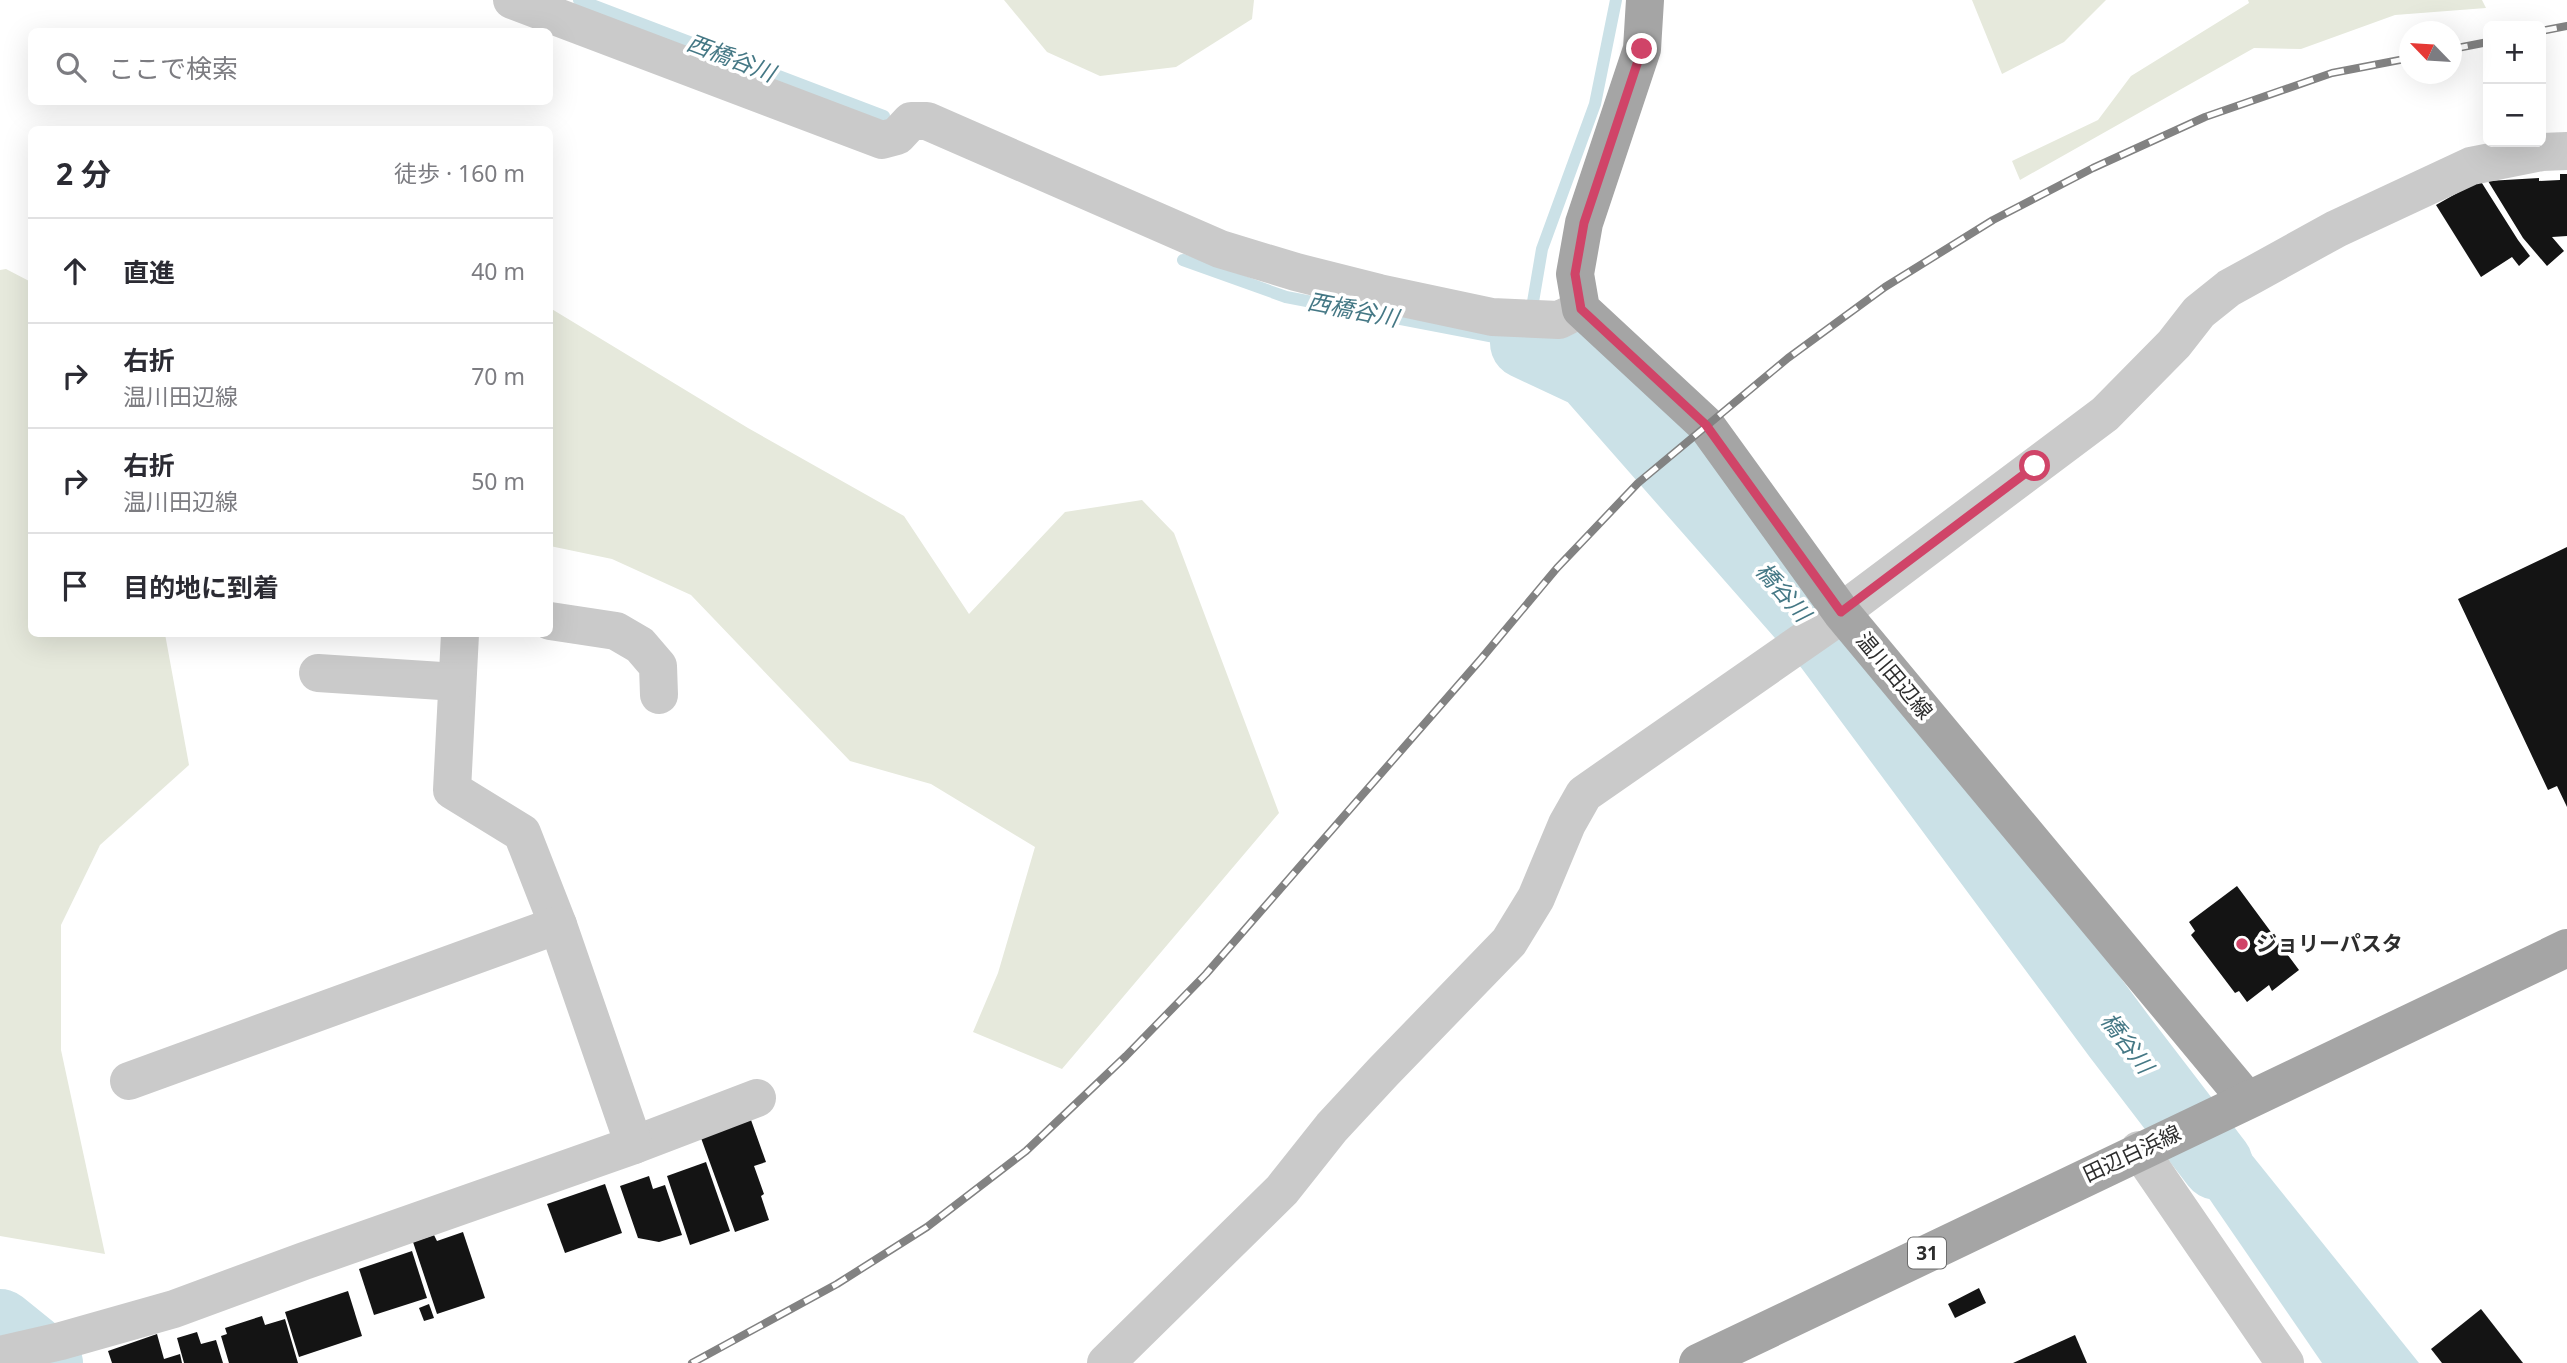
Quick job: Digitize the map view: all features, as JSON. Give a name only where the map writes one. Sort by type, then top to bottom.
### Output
[{"type":"main road","points":[[1570,315],[1584,223],[1642,49],[1645,0]]},
{"type":"main road","name":"温川田辺線","points":[[1570,315],[1706,425],[1837,616],[2237,1105]]},
{"type":"main road","name":"田辺白浜線","points":[[1698,1363],[2567,947]]},
{"type":"street","points":[[512,0],[882,140],[897,135],[911,121],[927,121],[1220,249],[1296,272],[1492,317],[1570,315]]},
{"type":"street","points":[[1106,1363],[1282,1190],[1332,1127],[1509,942],[1536,898],[1567,824],[1584,794],[1781,658],[2105,414],[2174,344],[2199,312],[2229,288],[2336,229],[2472,166],[2542,152],[2567,151]]},
{"type":"street","points":[[553,621],[616,631],[640,645],[658,666],[659,695]]},
{"type":"street","points":[[460,637],[452,790],[522,833],[558,925],[634,1145]]},
{"type":"street","points":[[318,673],[457,682]]},
{"type":"street","points":[[129,1080],[558,925]]},
{"type":"street","points":[[0,1355],[174,1309],[634,1145],[757,1098]]},
{"type":"street","points":[[2147,1146],[2286,1363]]},
{"type":"shaded area","points":[[1004,0],[1254,0],[1252,19],[1176,67],[1100,76],[1047,52]]},
{"type":"shaded area","points":[[1972,0],[2106,0],[2064,42],[2002,74]]},
{"type":"shaded area","points":[[2248,0],[2482,0],[2486,8],[2395,15],[2301,49],[2254,48],[2020,180],[2012,161],[2098,120],[2131,76],[2249,3]]},
{"type":"shaded area","points":[[6,269],[28,280],[28,637],[166,637],[189,765],[100,845],[61,925],[61,1050],[105,1254],[0,1236],[0,270]]},
{"type":"shaded area","points":[[553,310],[748,428],[904,516],[969,614],[1065,512],[1142,500],[1174,533],[1279,813],[1062,1069],[973,1032],[998,973],[1035,847],[931,784],[850,761],[691,595],[612,559],[553,547]]},
{"type":"water","points":[[2247,1149],[2419,1363],[2322,1363],[2195,1178]]},
{"type":"building","points":[[2560,174],[2567,174],[2567,236],[2552,237],[2564,251],[2547,266],[2523,238],[2488,181],[2539,178],[2539,181],[2560,180]]},
{"type":"building","points":[[2480,180],[2530,256],[2519,266],[2512,257],[2481,277],[2436,205]]},
{"type":"building","points":[[2567,547],[2567,807],[2557,786],[2548,790],[2458,599]]},
{"type":"building","points":[[2237,886],[2299,970],[2272,991],[2269,985],[2247,1002],[2239,991],[2235,993],[2191,935],[2195,931],[2189,922]]},
{"type":"building","points":[[751,1120],[766,1162],[754,1166],[764,1194],[761,1196],[769,1220],[735,1232],[701,1138]]},
{"type":"building","points":[[706,1162],[730,1231],[690,1245],[667,1176]]},
{"type":"building","points":[[649,1176],[653,1189],[665,1185],[682,1235],[659,1242],[638,1238],[620,1186]]},
{"type":"building","points":[[605,1184],[622,1233],[565,1253],[547,1204]]},
{"type":"building","points":[[463,1232],[485,1298],[437,1314],[413,1242],[434,1235],[437,1241]]},
{"type":"building","points":[[412,1251],[427,1298],[374,1315],[359,1269]]},
{"type":"building","points":[[1979,1288],[1986,1303],[1955,1318],[1948,1304]]},
{"type":"building","points":[[348,1291],[362,1336],[299,1357],[285,1312]]},
{"type":"building","points":[[429,1304],[434,1318],[424,1321],[419,1308]]},
{"type":"building","points":[[2481,1309],[2523,1363],[2442,1363],[2431,1349]]},
{"type":"building","points":[[262,1316],[265,1325],[285,1319],[298,1363],[229,1363],[221,1336],[227,1334],[225,1328]]},
{"type":"building","points":[[197,1332],[201,1344],[216,1340],[223,1363],[184,1363],[177,1338]]},
{"type":"building","points":[[157,1334],[164,1359],[180,1354],[182,1363],[112,1363],[108,1351]]},
{"type":"building","points":[[2075,1335],[2087,1363],[2013,1363]]},
{"type":"waterway","name":"西橋谷川","points":[[579,0],[884,116]]},
{"type":"waterway","name":"橋谷川","points":[[1183,260],[1286,297],[1526,343],[1542,249],[1595,104],[1616,0]]},
{"type":"waterway","name":"橋谷川","points":[[1526,343],[1590,373],[1830,646],[2217,1164]]},
{"type":"waterway","points":[[0,1325],[47,1363]]},
{"type":"railway","points":[[2546,30],[2567,26]]},
{"type":"railway","points":[[2462,47],[2483,43]]},
{"type":"railway","points":[[692,1363],[837,1284],[927,1227],[1026,1151],[1126,1056],[1206,974],[1557,568],[1638,483],[1788,358],[1885,287],[1993,220],[2093,168],[2205,117],[2332,73],[2399,60]]},
{"type":"place","name":"ジョリーパスタ","points":[[2242,944]]},
{"type":"route","points":[[1642,49],[1584,223],[1575,274],[1581,309],[1706,425],[1841,612],[2035,466]]}]
